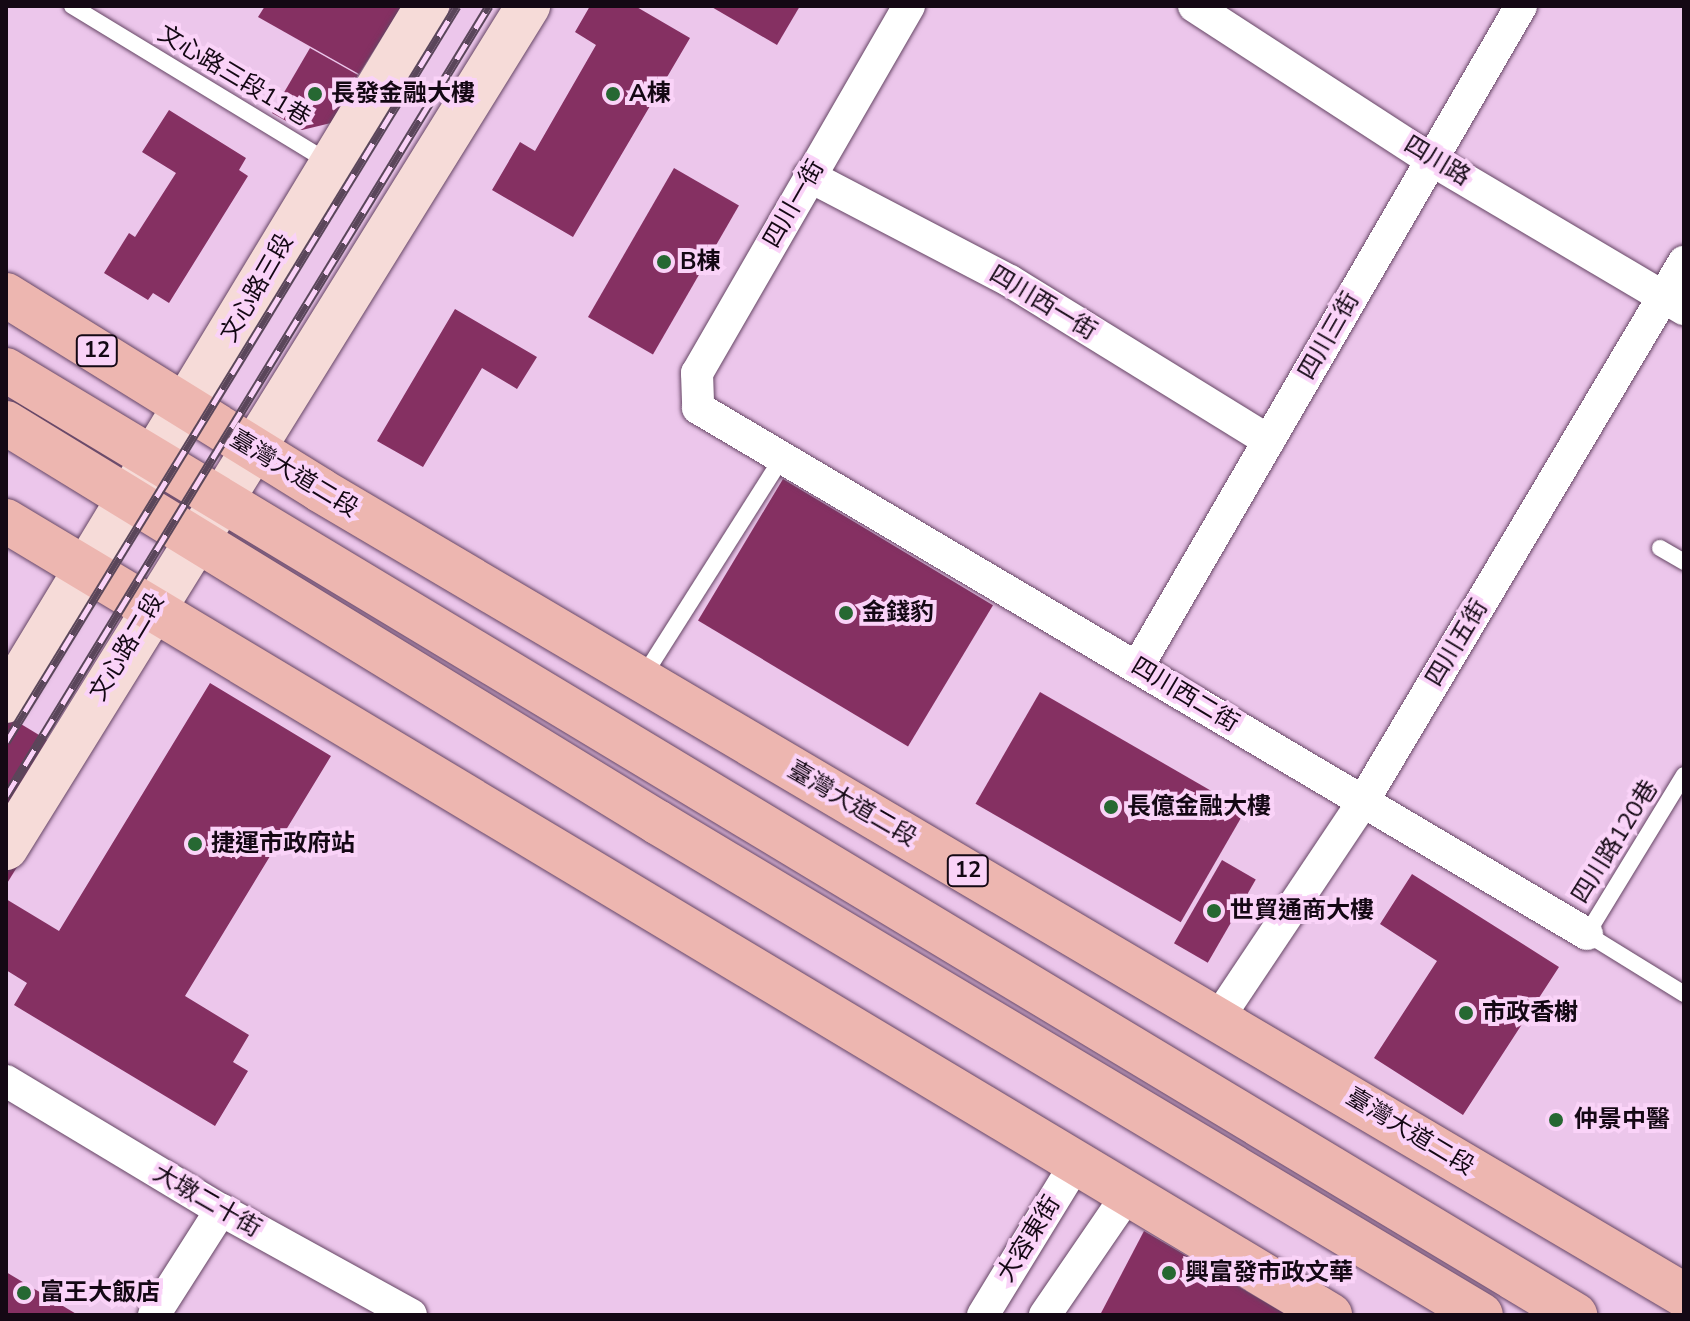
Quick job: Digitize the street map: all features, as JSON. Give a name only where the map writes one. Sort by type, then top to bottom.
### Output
[{"type":"main road","name":"文心路三段","points":[[87,570],[427,6]]},
{"type":"main road","points":[[251,449],[432,166],[528,6]]},
{"type":"main road","name":"12","points":[[6,295],[187,407]]},
{"type":"main road","name":"12","points":[[6,370],[221,496],[1575,1315]]},
{"type":"main road","name":"臺灣大道二段","points":[[187,407],[251,449],[641,681],[1219,1017],[1684,1295]]},
{"type":"main road","points":[[6,423],[132,497],[657,822],[1481,1315]]},
{"type":"main road","name":"文心路二段","points":[[6,848],[194,536],[251,449]]},
{"type":"main road","points":[[6,521],[1330,1315]]},
{"type":"main road","points":[[6,701],[87,570]]},
{"type":"street","name":"四川一街","points":[[698,408],[697,373],[909,6]]},
{"type":"street","name":"四川三街","points":[[1138,666],[1521,6]]},
{"type":"street","name":"四川路","points":[[1199,7],[1430,159],[1674,302]]},
{"type":"street","name":"四川西一街","points":[[809,176],[1010,281],[1269,441]]},
{"type":"street","name":"四川五街","points":[[1219,1017],[1362,803],[1674,302],[1684,262]]},
{"type":"street","name":"四川西二街","points":[[698,408],[1587,934]]},
{"type":"street","name":"大墩二十街","points":[[6,1081],[221,1210],[411,1315]]},
{"type":"street","name":"大容東街","points":[[983,1315],[1076,1163]]},
{"type":"street","points":[[1045,1315],[1128,1194]]},
{"type":"street","points":[[154,1315],[221,1210]]},
{"type":"lane","name":"文心路三段11巷","points":[[72,6],[330,163]]},
{"type":"lane","points":[[641,681],[782,458]]},
{"type":"lane","points":[[1660,548],[1684,562]]},
{"type":"lane","name":"四川路120巷","points":[[1587,934],[1684,775]]},
{"type":"lane","points":[[1587,934],[1684,994]]},
{"type":"building","points":[[265,6],[402,6],[359,74],[258,17]]},
{"type":"building","name":"A棟","points":[[590,6],[635,6],[690,38],[573,237],[492,190],[520,142],[535,151],[596,45],[575,32]]},
{"type":"building","points":[[710,6],[800,6],[777,45]]},
{"type":"building","name":"長發金融大樓","points":[[310,48],[358,75],[331,123],[302,130],[272,113]]},
{"type":"building","points":[[169,110],[246,158],[239,170],[248,176],[169,303],[153,293],[148,300],[104,273],[129,233],[135,237],[176,173],[142,152]]},
{"type":"building","name":"B棟","points":[[674,168],[739,206],[653,354],[588,317]]},
{"type":"building","points":[[455,309],[537,357],[517,389],[482,368],[423,467],[377,441]]},
{"type":"building","name":"金錢豹","points":[[783,479],[993,605],[908,747],[698,620]]},
{"type":"building","name":"捷運市政府站","points":[[210,683],[331,756],[185,996],[249,1035],[233,1062],[248,1071],[215,1126],[14,1005],[27,983],[6,970],[6,899],[59,931]]},
{"type":"building","name":"長億金融大樓","points":[[1040,692],[1245,811],[1181,922],[976,804]]},
{"type":"building","points":[[6,715],[82,761],[6,885]]},
{"type":"building","name":"世貿通商大樓","points":[[1222,860],[1256,880],[1208,963],[1174,943]]},
{"type":"building","name":"市政香榭","points":[[1412,874],[1559,967],[1463,1115],[1374,1058],[1437,961],[1380,924]]},
{"type":"building","name":"興富發市政文華","points":[[1144,1231],[1287,1315],[1100,1315]]},
{"type":"building","name":"富王大飯店","points":[[6,1272],[78,1315],[6,1315]]},
{"type":"railway","points":[[6,742],[457,6]]},
{"type":"railway","points":[[6,796],[489,6]]},
{"type":"place","name":"長發金融大樓","points":[[315,94]]},
{"type":"place","name":"A棟","points":[[613,94]]},
{"type":"place","name":"B棟","points":[[664,262]]},
{"type":"place","name":"金錢豹","points":[[846,613]]},
{"type":"place","name":"長億金融大樓","points":[[1111,807]]},
{"type":"place","name":"捷運市政府站","points":[[195,844]]},
{"type":"place","name":"世貿通商大樓","points":[[1214,911]]},
{"type":"place","name":"市政香榭","points":[[1466,1013]]},
{"type":"place","name":"仲景中醫","points":[[1556,1120]]},
{"type":"place","name":"興富發市政文華","points":[[1169,1273]]},
{"type":"place","name":"富王大飯店","points":[[24,1293]]}]
